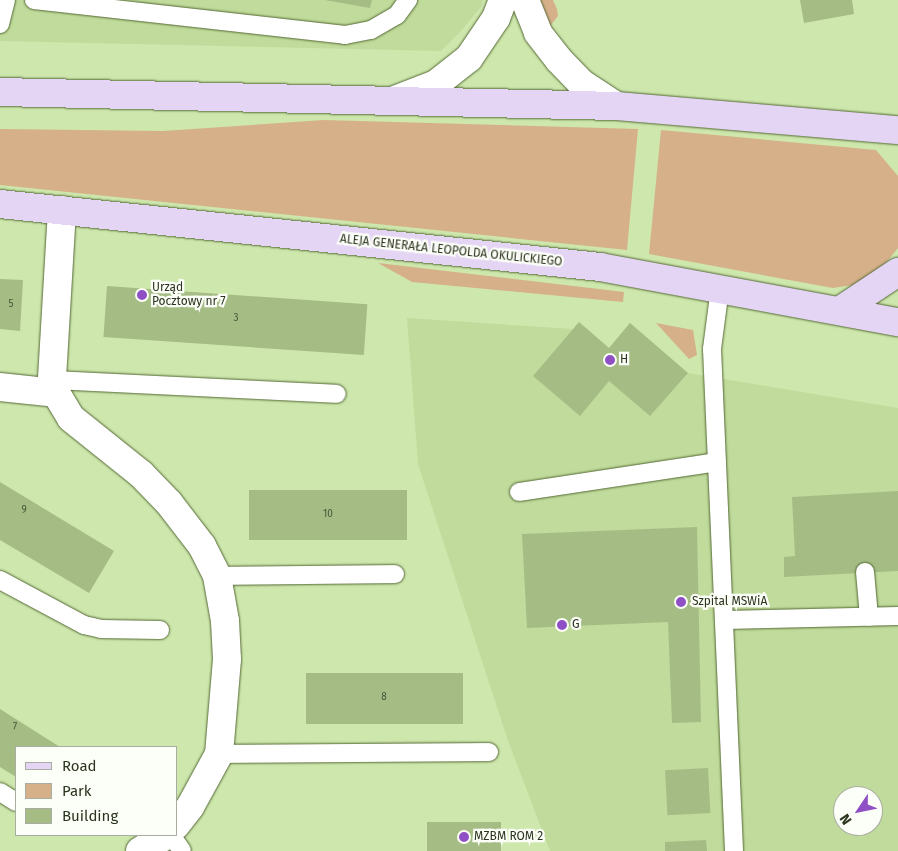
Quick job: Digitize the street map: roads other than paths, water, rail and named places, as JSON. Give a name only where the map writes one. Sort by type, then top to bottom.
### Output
[{"type":"main road","points":[[0,92],[616,106],[886,129],[898,148]]},
{"type":"main road","name":"ALEJA GENERAŁA LEOPOLDA OKULICKIEGO","points":[[0,204],[600,267],[898,322]]},
{"type":"main road","points":[[841,310],[898,272]]},
{"type":"street","points":[[392,101],[436,84],[469,58],[496,18],[503,0]]},
{"type":"street","points":[[525,0],[538,33],[559,60],[581,83],[616,106]]},
{"type":"street","points":[[62,210],[54,386],[71,418],[140,474],[170,503],[202,546],[217,576],[225,621],[227,659],[219,754],[190,808],[178,823]]},
{"type":"street","points":[[0,387],[54,386]]},
{"type":"street","points":[[140,851],[167,836]]},
{"type":"lane","points":[[0,24],[6,0]]},
{"type":"lane","points":[[34,0],[344,34],[372,30],[397,15],[408,0]]},
{"type":"lane","points":[[720,288],[712,349],[734,851]]},
{"type":"lane","points":[[54,386],[337,394]]},
{"type":"lane","points":[[519,492],[717,462]]},
{"type":"lane","points":[[865,572],[869,617]]},
{"type":"lane","points":[[217,576],[395,574]]},
{"type":"lane","points":[[0,580],[84,626],[101,630],[160,630]]},
{"type":"lane","points":[[725,620],[898,616]]},
{"type":"lane","points":[[219,754],[489,752]]},
{"type":"lane","points":[[0,792],[15,801]]},
{"type":"lane","points":[[170,836],[182,851]]},
{"type":"place","name":"Urząd Pocztowy nr 7","points":[[142,295]]},
{"type":"place","name":"H","points":[[610,360]]},
{"type":"place","name":"Szpital MSWiA","points":[[681,602]]},
{"type":"place","name":"G","points":[[562,625]]},
{"type":"place","name":"MZBM ROM 2","points":[[464,837]]}]
